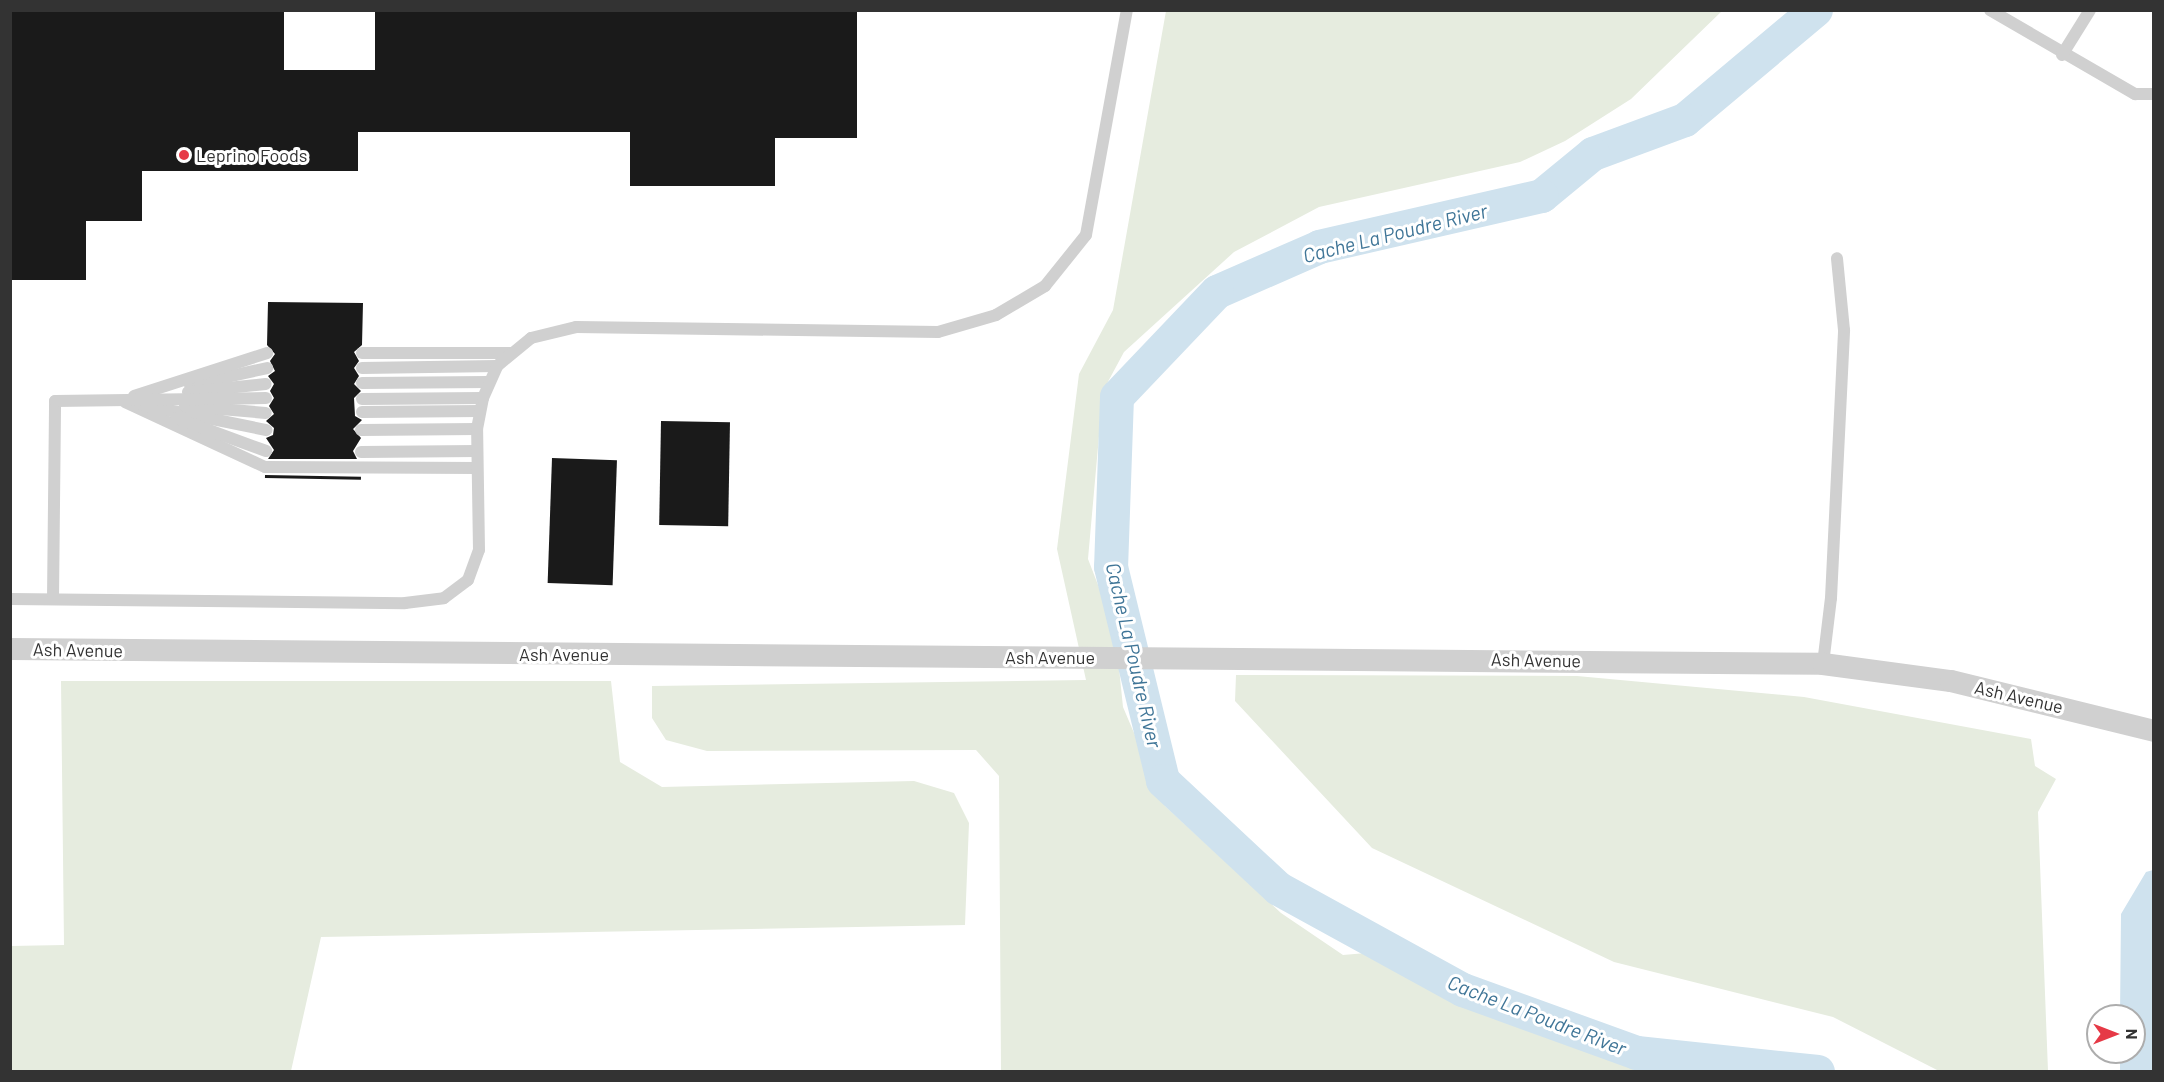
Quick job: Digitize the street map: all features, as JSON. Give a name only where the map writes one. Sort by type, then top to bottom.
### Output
[{"type":"street","name":"Ash Avenue","points":[[10,649],[1230,657],[1823,664],[1952,681],[2154,731]]},
{"type":"lane","points":[[10,599],[405,603],[444,598],[468,580],[479,550],[477,429],[488,382],[497,366],[531,338],[576,327],[938,332],[996,315],[1045,286],[1086,235],[1126,10]]},
{"type":"lane","points":[[1990,10],[2062,55],[2135,94],[2154,94]]},
{"type":"lane","points":[[2062,55],[2090,10]]},
{"type":"lane","points":[[1823,664],[1831,598],[1844,330],[1837,258]]},
{"type":"lane","points":[[121,400],[267,353]]},
{"type":"lane","points":[[362,353],[510,353]]},
{"type":"lane","points":[[362,369],[497,366]]},
{"type":"lane","points":[[121,400],[267,368]]},
{"type":"lane","points":[[362,383],[488,382]]},
{"type":"lane","points":[[121,400],[266,384]]},
{"type":"lane","points":[[53,599],[56,401],[266,398]]},
{"type":"lane","points":[[362,399],[483,398]]},
{"type":"lane","points":[[121,400],[266,413]]},
{"type":"lane","points":[[121,400],[266,430]]},
{"type":"lane","points":[[121,400],[266,451]]},
{"type":"lane","points":[[121,400],[266,467],[477,468]]},
{"type":"lane","points":[[362,412],[480,411]]},
{"type":"lane","points":[[361,430],[477,429]]},
{"type":"lane","points":[[361,452],[477,451]]},
{"type":"shaded area","points":[[1166,11],[1722,11],[1631,99],[1565,141],[1520,162],[1319,207],[1234,252],[1124,352],[1103,391],[1088,559],[1115,629],[1123,707],[1165,806],[1281,913],[1343,955],[1366,953],[1470,1003],[1642,1061],[1727,1071],[1001,1071],[999,776],[976,750],[707,751],[666,740],[652,718],[652,686],[1086,680],[1057,549],[1079,374],[1113,310]]},
{"type":"shaded area","points":[[1236,675],[1577,676],[1804,697],[2031,739],[2035,766],[2056,779],[2038,812],[2048,1071],[1939,1071],[1833,1017],[1614,962],[1372,848],[1235,701]]},
{"type":"shaded area","points":[[61,681],[611,681],[620,762],[662,787],[914,781],[954,793],[969,823],[965,925],[321,937],[291,1071],[11,1071],[11,946],[64,945]]},
{"type":"water","points":[[2153,870],[2153,1071],[2120,1071],[2120,1064],[2146,1064],[2146,1004],[2120,1004],[2121,914],[2146,872]]},
{"type":"building","name":"Leprino Foods","points":[[10,10],[284,10],[284,70],[375,70],[375,10],[857,10],[857,138],[775,138],[775,186],[630,186],[630,132],[358,132],[358,171],[142,171],[142,221],[86,221],[86,280],[10,280]]},
{"type":"building","points":[[268,302],[363,303],[362,345],[354,352],[359,361],[354,368],[359,376],[354,384],[361,391],[354,398],[355,416],[362,420],[353,429],[361,438],[353,451],[357,459],[268,459],[274,450],[266,438],[273,435],[274,428],[266,421],[274,414],[269,406],[274,398],[270,391],[274,384],[268,376],[275,371],[270,361],[275,354],[267,345]]},
{"type":"building","points":[[661,421],[730,422],[728,526],[659,525]]},
{"type":"building","points":[[552,458],[617,460],[613,585],[548,583]]},
{"type":"building","points":[[265,475],[361,477],[361,480],[265,478]]},
{"type":"waterway","name":"Cache La Poudre River","points":[[1816,10],[1685,120],[1593,154],[1542,196],[1320,247],[1217,292],[1117,397],[1111,567],[1163,781],[1279,889],[1463,990],[1637,1053],[1818,1072]]},
{"type":"place","name":"Leprino Foods","points":[[184,155]]}]
